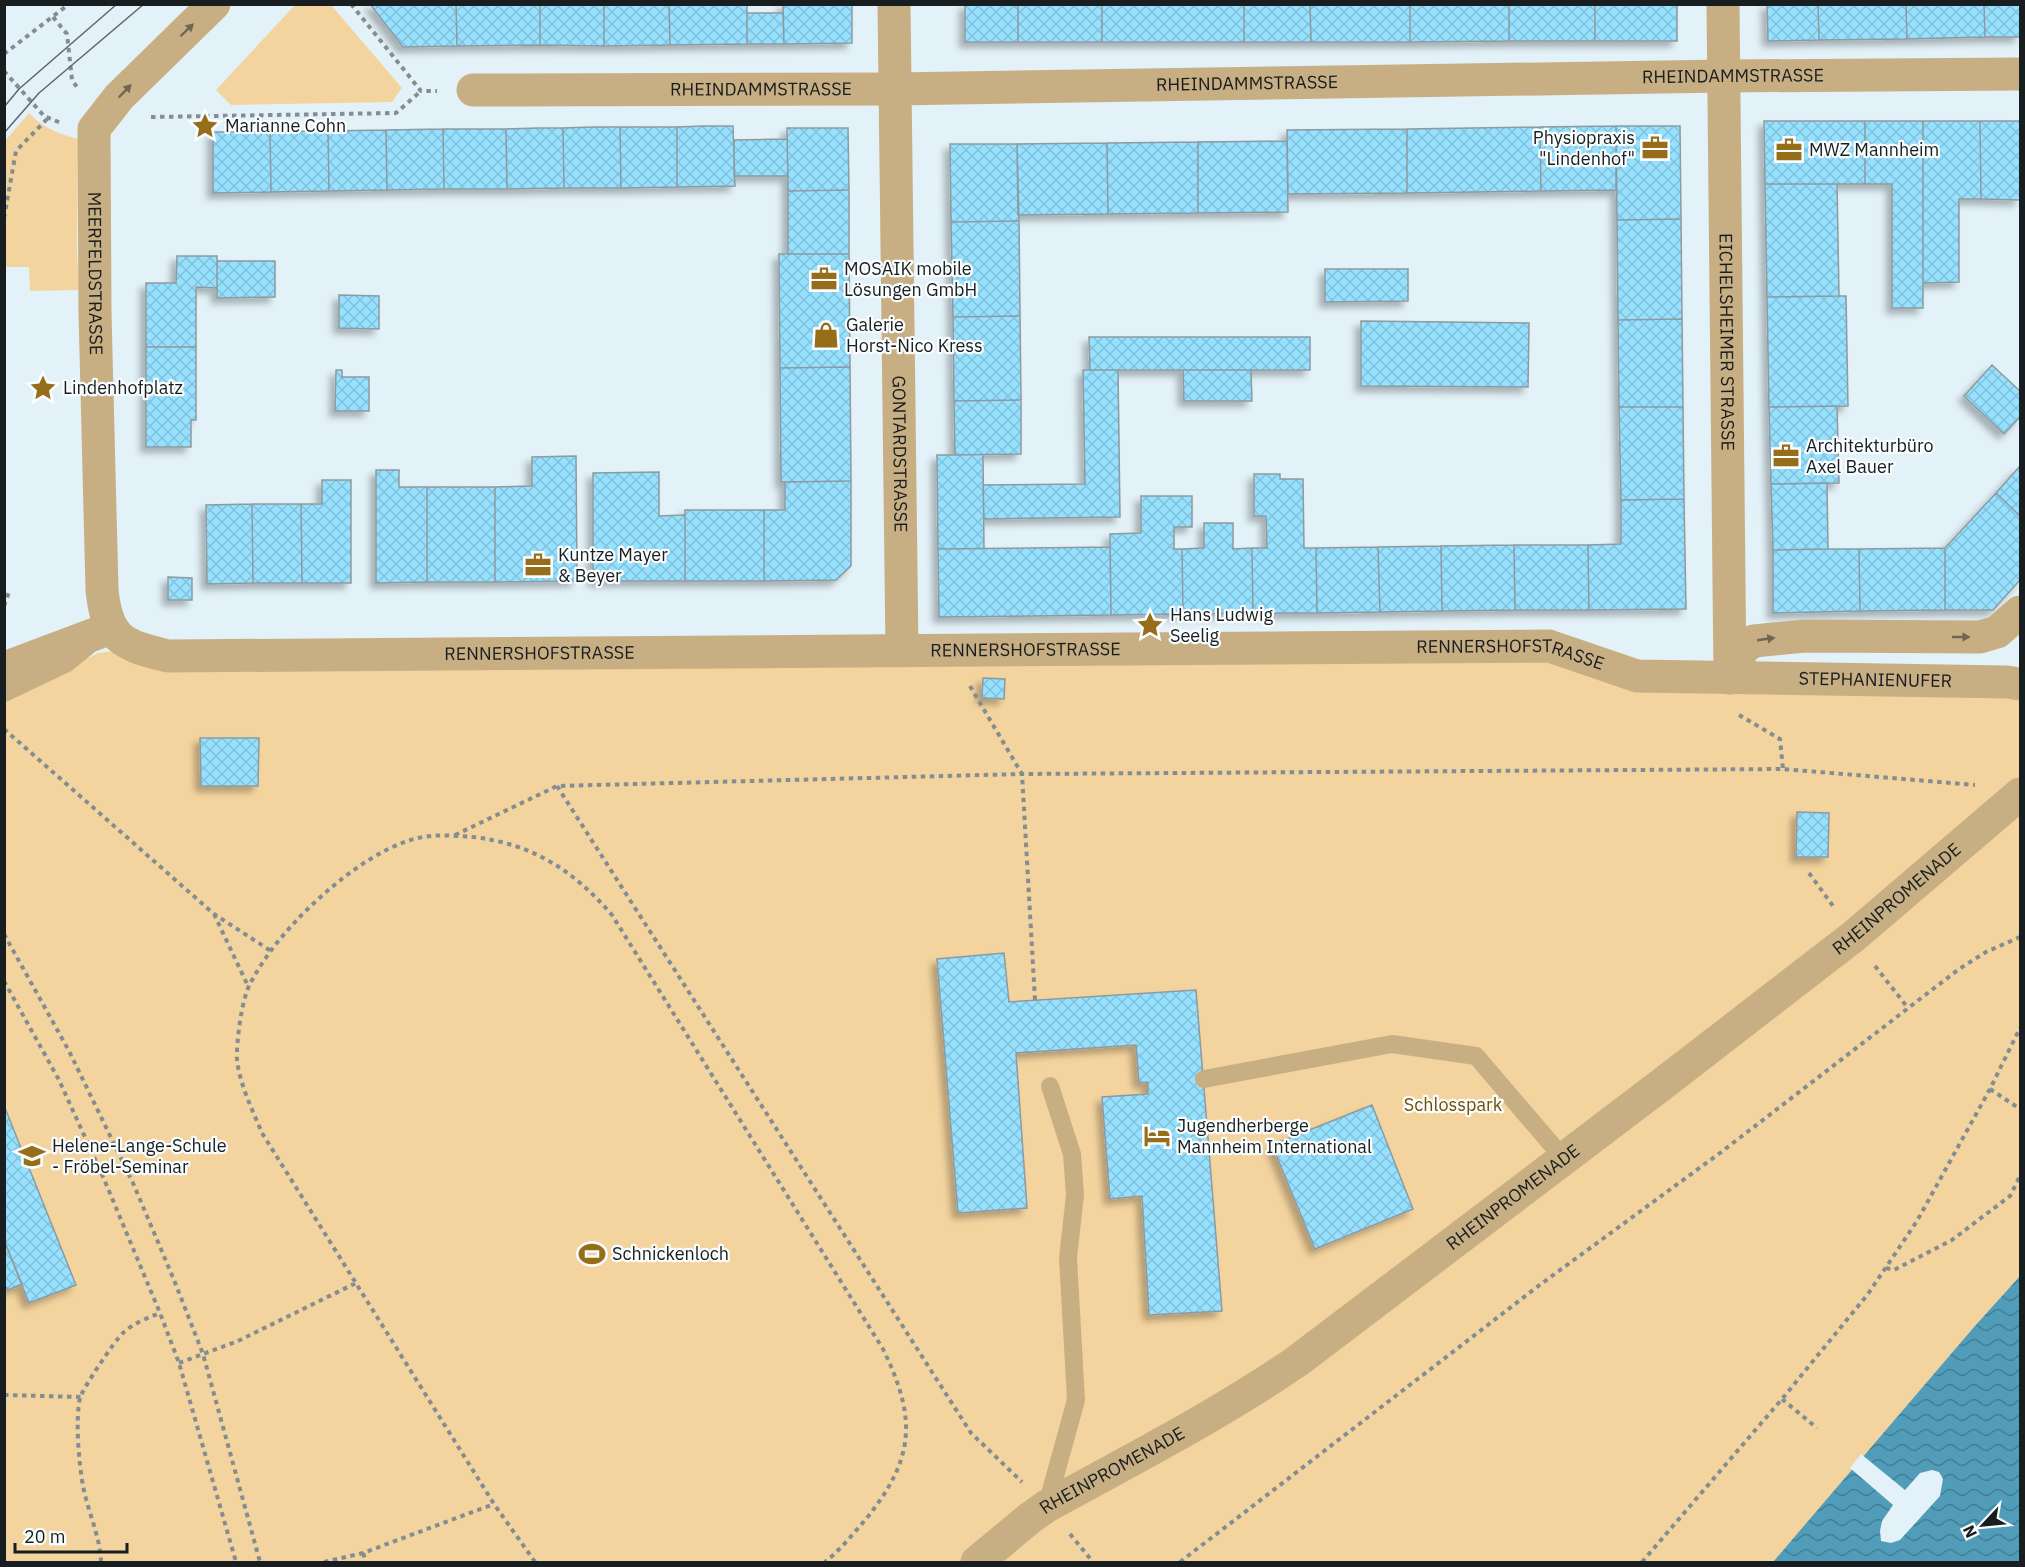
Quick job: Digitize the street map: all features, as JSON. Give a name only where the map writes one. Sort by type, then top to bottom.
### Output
[{"type":"street","points":[[94,129],[119,97],[214,4]]},
{"type":"street","name":"GONTARDSTRASSE","points":[[894,4],[902,650]]},
{"type":"street","name":"EICHELSHEIMER STRASSE","points":[[1723,4],[1730,678]]},
{"type":"street","name":"RHEINDAMMSTRASSE","points":[[473,90],[894,89],[1724,76],[2020,74]]},
{"type":"street","name":"MEERFELDSTRASSE","points":[[94,129],[95,313],[102,590],[104,610],[111,628]]},
{"type":"street","points":[[1730,678],[1743,648],[1754,641],[1805,636],[1980,637],[1997,632],[2020,612]]},
{"type":"street","points":[[4,668],[111,628]]},
{"type":"street","name":"RENNERSHOFSTRASSE","points":[[111,628],[121,640],[137,648],[168,656],[1550,646],[1636,676],[1730,678]]},
{"type":"street","name":"STEPHANIENUFER","points":[[1730,678],[2020,684]]},
{"type":"street","name":"RHEINPROMENADE","points":[[977,1563],[1047,1506],[1255,1390],[1296,1362],[1854,936],[2020,794]]},
{"type":"lane","points":[[4,693],[67,663],[111,628]]},
{"type":"lane","points":[[1204,1079],[1392,1044],[1476,1056],[1564,1159]]},
{"type":"lane","points":[[1047,1506],[1076,1400],[1068,1258],[1075,1195],[1072,1154],[1050,1086]]},
{"type":"path","points":[[4,54],[69,4]]},
{"type":"path","points":[[351,4],[421,91]]},
{"type":"path","points":[[53,17],[67,34],[72,80],[79,90],[101,72],[138,118],[396,113],[421,91],[473,90]]},
{"type":"path","points":[[5,75],[48,118],[94,129]]},
{"type":"path","points":[[4,218],[16,152],[48,118]]},
{"type":"path","points":[[4,606],[10,589]]},
{"type":"path","points":[[965,678],[1022,774],[1035,1000]]},
{"type":"path","points":[[1737,714],[1780,739],[1783,769]]},
{"type":"path","points":[[4,729],[214,914],[271,951]]},
{"type":"path","points":[[454,835],[557,786],[1022,774],[1783,769],[1982,786]]},
{"type":"path","points":[[557,786],[971,1433],[1047,1506]]},
{"type":"path","points":[[535,1563],[494,1504],[262,1133],[245,1092],[237,1058],[240,1024],[248,986],[271,951],[314,902],[344,876],[394,847],[422,837],[454,835],[516,845],[551,861],[573,875],[596,896],[612,915],[883,1349],[895,1372],[904,1401],[907,1425],[903,1458],[890,1487],[874,1509],[825,1563]]},
{"type":"path","points":[[214,914],[248,986]]},
{"type":"path","points":[[4,934],[69,1051],[133,1183],[203,1354],[260,1563]]},
{"type":"path","points":[[1180,1563],[1541,1284],[1720,1153],[1959,969],[1986,952],[2020,937]]},
{"type":"path","points":[[1878,969],[1908,1008]]},
{"type":"path","points":[[4,981],[59,1080],[104,1179],[160,1313],[179,1363],[236,1563]]},
{"type":"path","points":[[1642,1563],[1868,1294],[1917,1221],[1990,1089],[2020,1028]]},
{"type":"path","points":[[1990,1089],[2020,1109]]},
{"type":"path","points":[[1886,1268],[1894,1270],[1952,1240],[2010,1196],[2020,1176]]},
{"type":"path","points":[[179,1363],[238,1341],[356,1283]]},
{"type":"path","points":[[101,1563],[96,1533],[83,1487],[78,1446],[81,1397],[123,1333],[137,1323],[160,1313]]},
{"type":"path","points":[[4,1395],[81,1397]]},
{"type":"path","points":[[1782,1399],[1817,1428]]},
{"type":"path","points":[[324,1563],[363,1553],[494,1504]]},
{"type":"path","points":[[363,1553],[366,1563]]},
{"type":"green space","points":[[295,5],[331,5],[402,88],[392,102],[231,105],[216,90]]},
{"type":"green space","points":[[29,113],[52,130],[78,139],[77,256],[80,289],[77,290],[30,291],[29,267],[5,267],[5,141]]},
{"type":"green space","name":"Schlosspark","points":[[1549,646],[1637,676],[2020,684],[2020,1276],[1773,1562],[5,1562],[4,699],[98,653],[137,648]]},
{"type":"water","points":[[2020,1276],[2020,1562],[1773,1562],[1974,1327]]},
{"type":"pier","points":[[1861,1454],[1905,1490],[1920,1473],[1932,1470],[1939,1472],[1943,1479],[1940,1496],[1900,1540],[1891,1543],[1881,1541],[1882,1521],[1893,1505],[1850,1468]]},
{"type":"building","points":[[370,4],[456,4],[457,46],[403,47]]},
{"type":"building","points":[[456,4],[540,4],[540,45],[457,46]]},
{"type":"building","points":[[540,4],[604,4],[604,46],[540,45]]},
{"type":"building","points":[[604,4],[669,4],[670,45],[604,46]]},
{"type":"building","points":[[669,4],[747,4],[747,44],[670,45]]},
{"type":"building","points":[[783,4],[852,4],[852,43],[784,44]]},
{"type":"building","points":[[965,4],[1018,4],[1018,42],[965,42]]},
{"type":"building","points":[[1018,4],[1102,4],[1102,42],[1018,42]]},
{"type":"building","points":[[1102,4],[1244,4],[1244,42],[1102,42]]},
{"type":"building","points":[[1244,4],[1310,4],[1311,42],[1244,42]]},
{"type":"building","points":[[1310,4],[1410,4],[1410,42],[1311,42]]},
{"type":"building","points":[[1410,4],[1509,4],[1509,41],[1410,42]]},
{"type":"building","points":[[1509,4],[1595,4],[1595,41],[1509,41]]},
{"type":"building","points":[[1595,4],[1677,4],[1677,41],[1595,41]]},
{"type":"building","points":[[1767,4],[1818,4],[1819,40],[1768,41]]},
{"type":"building","points":[[1818,4],[1906,4],[1907,39],[1819,40]]},
{"type":"building","points":[[1906,4],[1984,4],[1985,37],[1907,39]]},
{"type":"building","points":[[1984,4],[2020,4],[2020,37],[1985,37]]},
{"type":"building","points":[[747,13],[783,13],[784,44],[747,44]]},
{"type":"building","points":[[1764,121],[1865,121],[1865,184],[1765,184]]},
{"type":"building","points":[[1865,121],[1923,121],[1923,308],[1892,308],[1892,184],[1865,184]]},
{"type":"building","points":[[1923,121],[1980,121],[1981,199],[1959,199],[1959,282],[1923,283]]},
{"type":"building","points":[[1980,121],[2020,121],[2020,200],[1981,199]]},
{"type":"building","points":[[733,126],[735,186],[677,187],[677,127]]},
{"type":"building","points":[[1616,126],[1616,190],[1541,191],[1540,127]]},
{"type":"building","points":[[1616,126],[1680,126],[1681,219],[1617,220]]},
{"type":"building","points":[[620,127],[621,188],[564,188],[563,128]]},
{"type":"building","points":[[620,127],[677,127],[677,187],[621,188]]},
{"type":"building","points":[[1540,127],[1541,191],[1407,193],[1407,129]]},
{"type":"building","points":[[563,128],[564,188],[507,189],[506,129]]},
{"type":"building","points":[[787,128],[848,128],[849,190],[788,191]]},
{"type":"building","points":[[443,129],[444,189],[387,190],[386,130]]},
{"type":"building","points":[[443,129],[506,129],[507,189],[444,189]]},
{"type":"building","points":[[1407,129],[1407,193],[1288,194],[1287,130]]},
{"type":"building","points":[[386,130],[387,190],[329,191],[328,131]]},
{"type":"building","points":[[328,131],[329,191],[271,192],[270,132]]},
{"type":"building","points":[[213,132],[270,132],[271,192],[213,193]]},
{"type":"building","points":[[787,139],[788,176],[734,176],[734,140]]},
{"type":"building","points":[[1287,141],[1288,212],[1198,213],[1198,142]]},
{"type":"building","points":[[1198,142],[1198,213],[1108,214],[1107,143]]},
{"type":"building","points":[[1107,143],[1108,214],[1018,215],[1017,144]]},
{"type":"building","points":[[950,144],[1017,144],[1019,221],[951,222]]},
{"type":"building","points":[[1765,184],[1837,184],[1839,296],[1767,297]]},
{"type":"building","points":[[849,190],[849,254],[788,254],[788,191]]},
{"type":"building","points":[[1681,219],[1682,319],[1618,320],[1617,220]]},
{"type":"building","points":[[1019,221],[1020,316],[953,317],[951,222]]},
{"type":"building","points":[[779,254],[849,254],[850,367],[780,368]]},
{"type":"building","points":[[177,256],[217,256],[217,288],[196,287],[196,347],[146,347],[146,283],[176,283]]},
{"type":"building","points":[[217,261],[275,261],[275,297],[217,298]]},
{"type":"building","points":[[1325,269],[1408,269],[1408,301],[1325,302]]},
{"type":"building","points":[[339,295],[379,296],[379,329],[339,328]]},
{"type":"building","points":[[1846,296],[1848,406],[1769,407],[1767,297]]},
{"type":"building","points":[[1020,316],[1021,400],[954,401],[953,317]]},
{"type":"building","points":[[1682,319],[1683,407],[1619,407],[1618,320]]},
{"type":"building","points":[[1361,321],[1529,323],[1528,387],[1361,386]]},
{"type":"building","points":[[1361,321],[1529,323],[1528,387],[1361,386]]},
{"type":"building","points":[[1089,337],[1310,337],[1310,370],[1090,370]]},
{"type":"building","points":[[146,347],[196,347],[196,420],[191,420],[191,447],[146,447]]},
{"type":"building","points":[[1992,365],[2020,391],[2020,417],[2004,434],[1964,396]]},
{"type":"building","points":[[850,367],[851,481],[781,482],[780,368]]},
{"type":"building","points":[[336,370],[342,370],[342,377],[369,377],[369,411],[335,411]]},
{"type":"building","points":[[1083,370],[1118,370],[1120,517],[984,519],[983,485],[1085,484]]},
{"type":"building","points":[[1183,370],[1251,370],[1252,401],[1184,401]]},
{"type":"building","points":[[1021,400],[1021,454],[955,455],[954,401]]},
{"type":"building","points":[[1837,406],[1839,483],[1771,484],[1769,407]]},
{"type":"building","points":[[1619,407],[1683,407],[1684,499],[1621,500]]},
{"type":"building","points":[[937,455],[983,455],[984,549],[938,549]]},
{"type":"building","points":[[576,456],[577,581],[495,582],[495,487],[532,486],[532,457]]},
{"type":"building","points":[[2020,466],[2020,516],[1996,493]]},
{"type":"building","points":[[376,470],[399,470],[399,487],[427,487],[427,582],[376,583]]},
{"type":"building","points":[[659,472],[659,516],[685,515],[685,581],[593,581],[593,473]]},
{"type":"building","points":[[1254,474],[1280,474],[1280,479],[1303,479],[1304,548],[1316,548],[1317,613],[1253,613],[1252,548],[1267,548],[1266,516],[1254,516]]},
{"type":"building","points":[[322,480],[351,480],[351,583],[302,583],[301,504],[322,504]]},
{"type":"building","points":[[851,481],[851,566],[836,580],[764,581],[764,510],[785,510],[785,482]]},
{"type":"building","points":[[1827,483],[1828,549],[1773,550],[1771,484]]},
{"type":"building","points":[[427,487],[495,487],[495,582],[427,582]]},
{"type":"building","points":[[1996,493],[2020,516],[2020,580],[1993,610],[1945,610],[1945,548]]},
{"type":"building","points":[[1141,496],[1192,496],[1192,527],[1174,527],[1174,549],[1182,549],[1183,614],[1111,615],[1110,534],[1141,533]]},
{"type":"building","points":[[1684,499],[1686,609],[1589,610],[1588,545],[1621,544],[1621,500]]},
{"type":"building","points":[[252,504],[253,583],[207,584],[206,505]]},
{"type":"building","points":[[252,504],[301,504],[302,583],[253,583]]},
{"type":"building","points":[[685,510],[764,510],[764,581],[685,581]]},
{"type":"building","points":[[1204,523],[1233,523],[1233,549],[1252,548],[1253,613],[1183,614],[1182,549],[1204,548]]},
{"type":"building","points":[[1514,545],[1515,610],[1442,611],[1441,546]]},
{"type":"building","points":[[1514,545],[1588,545],[1589,610],[1515,610]]},
{"type":"building","points":[[1441,546],[1442,611],[1380,612],[1378,547]]},
{"type":"building","points":[[1110,547],[1111,615],[939,617],[938,549]]},
{"type":"building","points":[[1378,547],[1380,612],[1317,613],[1316,548]]},
{"type":"building","points":[[1945,548],[1945,610],[1860,611],[1859,549]]},
{"type":"building","points":[[1859,549],[1860,611],[1773,613],[1773,550]]},
{"type":"building","points":[[168,577],[192,578],[192,600],[168,600]]},
{"type":"building","points":[[983,678],[1005,679],[1004,699],[982,698]]},
{"type":"building","points":[[200,738],[259,738],[258,786],[201,786]]},
{"type":"building","points":[[1797,812],[1829,813],[1828,857],[1796,857]]},
{"type":"building","name":"Jugendherberge Mannheim International","points":[[1004,953],[1009,1002],[1196,990],[1222,1311],[1149,1315],[1142,1196],[1110,1199],[1102,1097],[1148,1094],[1148,1082],[1139,1083],[1136,1045],[1016,1053],[1027,1208],[958,1213],[937,959]]},
{"type":"building","points":[[1372,1105],[1413,1209],[1315,1249],[1272,1145]]},
{"type":"building","points":[[5,1108],[76,1285],[29,1303],[4,1240]]},
{"type":"building","points":[[4,1240],[22,1284],[8,1290],[4,1284]]},
{"type":"tram line","points":[[4,107],[19,89],[117,4]]},
{"type":"tram line","points":[[4,133],[39,93],[144,4]]},
{"type":"place","name":"Marianne Cohn","points":[[205,126]]},
{"type":"place","name":"Physiopraxis \"Lindenhof\"","points":[[1655,148]]},
{"type":"place","name":"MWZ Mannheim","points":[[1789,150]]},
{"type":"place","name":"MOSAIK mobile Lösungen GmbH","points":[[824,279]]},
{"type":"place","name":"Galerie Horst-Nico Kress","points":[[826,335]]},
{"type":"place","name":"Lindenhofplatz","points":[[43,388]]},
{"type":"place","name":"Architekturbüro Axel Bauer","points":[[1786,456]]},
{"type":"place","name":"Kuntze Mayer & Beyer","points":[[538,565]]},
{"type":"place","name":"Hans Ludwig Seelig","points":[[1150,625]]},
{"type":"place","name":"Jugendherberge Mannheim International","points":[[1157,1136]]},
{"type":"place","name":"Helene-Lange-Schule - Fröbel-Seminar","points":[[32,1156]]},
{"type":"place","name":"Schnickenloch","points":[[592,1254]]}]
